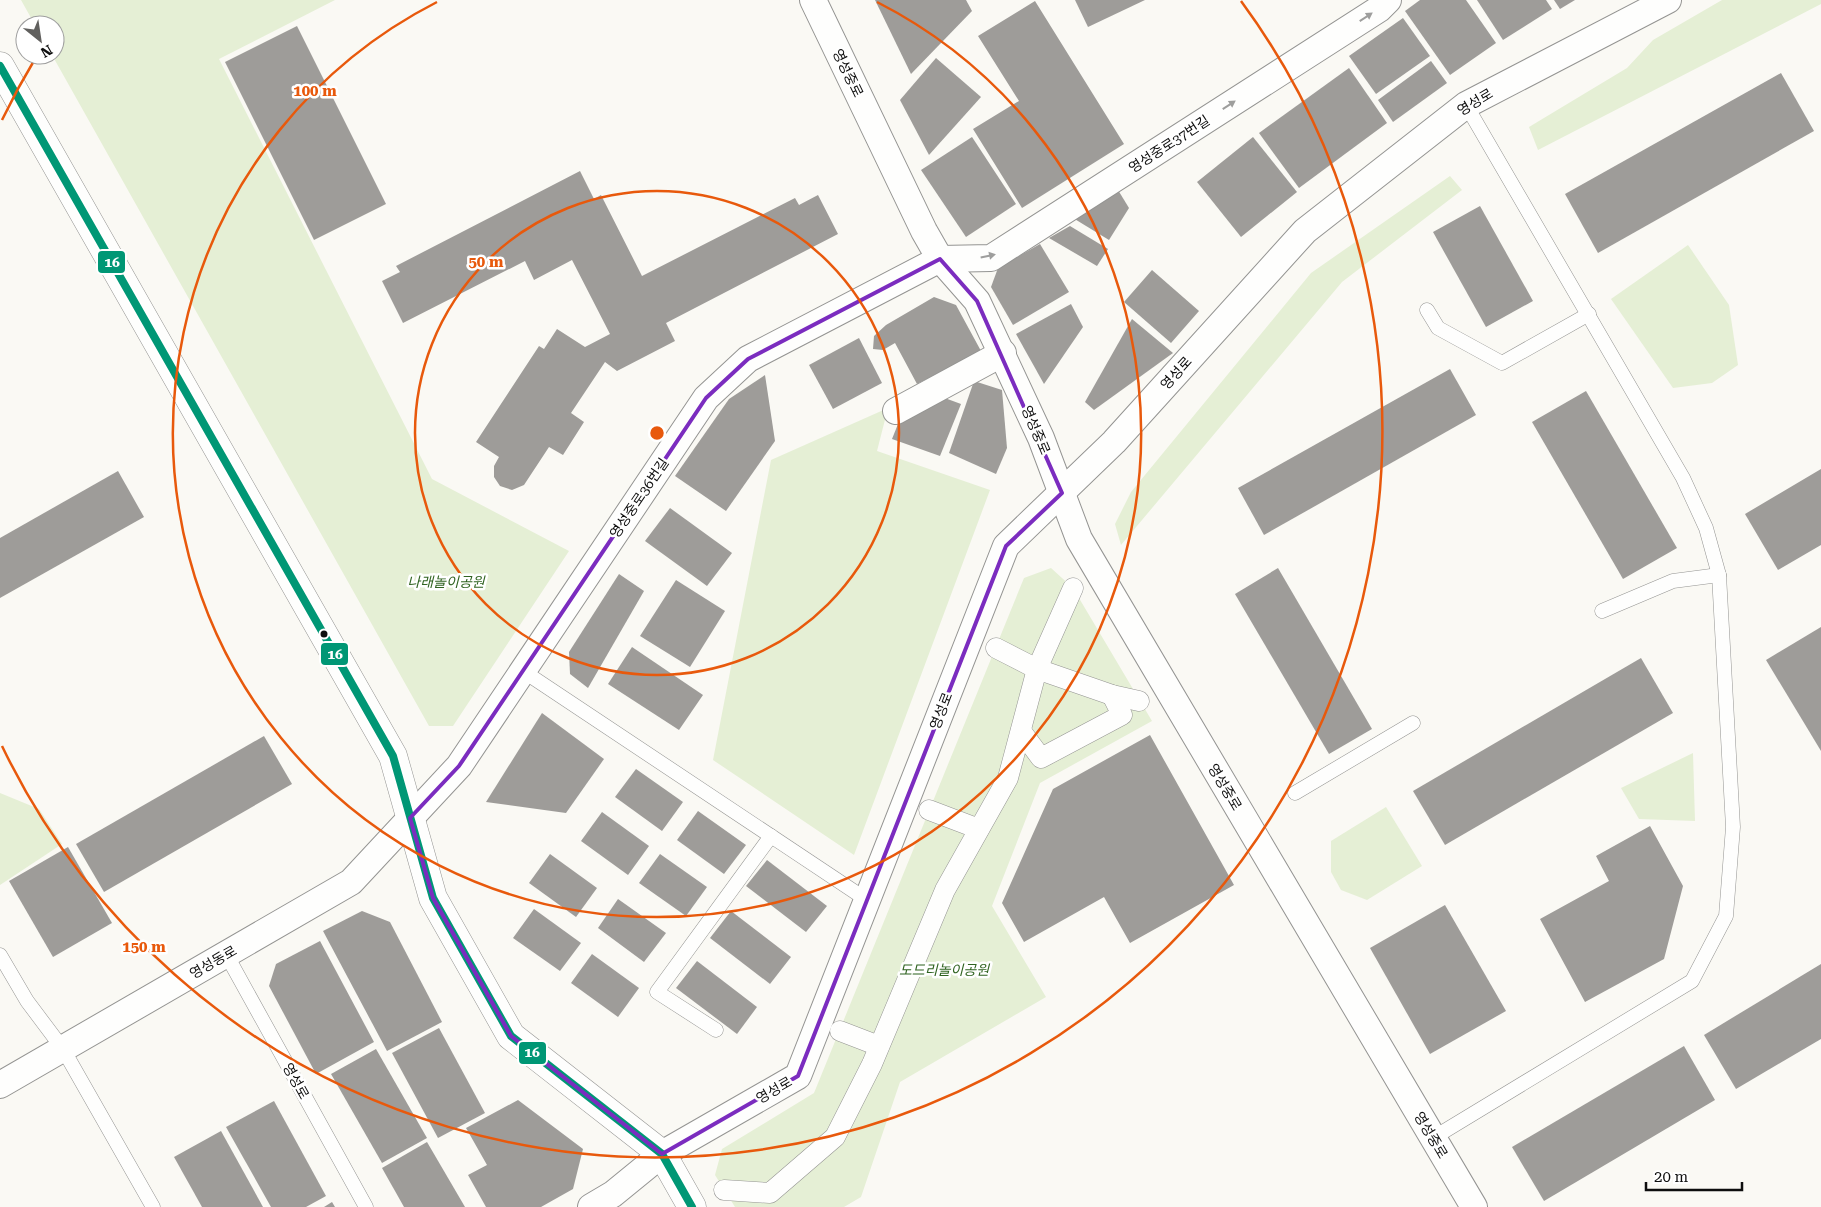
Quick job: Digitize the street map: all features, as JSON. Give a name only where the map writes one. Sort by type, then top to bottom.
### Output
[{"type":"street","name":"영성중로","points":[[812,0],[940,259],[977,301],[1003,353],[1041,438],[1079,539],[1474,1207]]},
{"type":"street","name":"영성중로37번길","points":[[940,259],[991,258],[1370,14],[1388,0]]},
{"type":"street","name":"영성로","points":[[592,1207],[613,1194],[662,1154],[798,1076],[1006,546],[1114,442],[1305,231],[1466,105],[1668,0]]},
{"type":"street","points":[[0,66],[393,756],[433,898],[511,1036],[662,1154],[692,1207]]},
{"type":"street","name":"영성중로36번길","points":[[410,818],[459,766],[706,398],[748,359],[940,259]]},
{"type":"street","points":[[896,411],[1003,353]]},
{"type":"street","points":[[724,1190],[770,1193],[835,1136],[879,1046],[945,890],[1008,778],[1038,669],[1073,588]]},
{"type":"street","points":[[996,648],[1038,669],[1112,695],[1139,701]]},
{"type":"street","points":[[1021,731],[1041,758],[1122,715],[1112,695]]},
{"type":"street","points":[[929,810],[979,829]]},
{"type":"street","name":"영성동로","points":[[0,1085],[351,882],[410,818]]},
{"type":"street","points":[[840,1031],[879,1046]]},
{"type":"lane","points":[[1433,1138],[1692,981],[1726,916],[1733,827],[1719,575],[1706,528],[1684,478],[1466,105]]},
{"type":"lane","points":[[1427,310],[1438,328],[1502,363],[1588,314]]},
{"type":"lane","points":[[1602,610],[1673,581],[1719,575]]},
{"type":"lane","points":[[523,671],[867,900]]},
{"type":"lane","points":[[1295,794],[1414,723]]},
{"type":"lane","points":[[716,1030],[657,992],[771,836]]},
{"type":"lane","name":"영성로","points":[[226,954],[366,1207]]},
{"type":"lane","points":[[0,955],[27,1001],[63,1049],[153,1207]]},
{"type":"highlighted area","points":[[940,259],[977,301],[1062,493],[1006,546],[798,1076],[662,1154],[511,1036],[433,898],[410,818],[459,766],[706,398],[748,359]]},
{"type":"green space","name":"나래놀이공원","points":[[21,0],[335,0],[219,59],[432,479],[569,551],[453,726],[429,726],[58,65],[65,65],[65,15],[29,15]]},
{"type":"green space","points":[[1722,0],[1821,0],[1821,4],[1538,150],[1529,127],[1627,68],[1653,40]]},
{"type":"green space","points":[[1450,176],[1462,190],[1342,282],[1121,545],[1115,524],[1131,492],[1311,273]]},
{"type":"green space","points":[[1688,245],[1729,305],[1738,365],[1712,383],[1673,388],[1611,299]]},
{"type":"green space","points":[[888,408],[877,451],[990,490],[854,855],[713,760],[771,460]]},
{"type":"green space","name":"도드리놀이공원","points":[[1051,568],[1073,588],[1152,721],[1040,783],[992,906],[1046,997],[900,1082],[861,1197],[844,1207],[735,1207],[715,1175],[722,1149],[814,1093],[1024,578]]},
{"type":"green space","points":[[1693,753],[1695,821],[1639,819],[1621,788]]},
{"type":"green space","points":[[0,793],[39,809],[62,844],[0,885]]},
{"type":"green space","points":[[1386,807],[1422,866],[1367,900],[1341,890],[1331,872],[1331,841]]},
{"type":"building","points":[[875,0],[966,0],[972,11],[911,74]]},
{"type":"building","points":[[1075,0],[1145,0],[1088,27]]},
{"type":"building","points":[[1420,0],[1466,0],[1496,43],[1450,75],[1405,11]]},
{"type":"building","points":[[1477,0],[1546,0],[1552,9],[1503,40]]},
{"type":"building","points":[[1554,0],[1575,0],[1560,9]]},
{"type":"building","points":[[1035,1],[1124,144],[1022,208],[973,129],[1019,101],[978,36]]},
{"type":"building","points":[[1403,18],[1430,56],[1376,94],[1349,56]]},
{"type":"building","points":[[297,26],[386,204],[314,240],[225,62]]},
{"type":"building","points":[[936,58],[981,97],[929,155],[900,100]]},
{"type":"building","points":[[1431,61],[1447,83],[1393,122],[1378,100]]},
{"type":"building","points":[[1349,68],[1387,123],[1299,188],[1259,133]]},
{"type":"building","points":[[1781,73],[1814,131],[1598,253],[1565,194]]},
{"type":"building","points":[[972,137],[1016,204],[966,237],[921,170]]},
{"type":"building","points":[[1253,137],[1297,192],[1241,237],[1197,182]]},
{"type":"building","points":[[580,171],[594,199],[601,195],[642,276],[795,198],[799,205],[818,195],[838,234],[666,323],[675,341],[617,371],[605,362],[571,413],[584,422],[563,455],[549,447],[524,485],[512,490],[500,486],[494,477],[494,466],[499,457],[476,442],[539,346],[544,349],[557,329],[585,347],[610,334],[572,260],[534,280],[525,261],[403,323],[382,281],[400,272],[396,266]]},
{"type":"building","points":[[1118,190],[1129,208],[1109,240],[1073,218]]},
{"type":"building","points":[[1480,206],[1533,301],[1486,327],[1433,232]]},
{"type":"building","points":[[1070,226],[1108,249],[1097,266],[1049,238]]},
{"type":"building","points":[[1040,244],[1069,292],[1013,325],[991,287],[998,268]]},
{"type":"building","points":[[1152,270],[1199,311],[1171,343],[1124,302]]},
{"type":"building","points":[[934,297],[956,305],[981,351],[917,384],[895,343],[883,350],[873,349],[874,336],[886,325]]},
{"type":"building","points":[[1071,304],[1083,327],[1044,384],[1016,334]]},
{"type":"building","points":[[1132,319],[1173,353],[1094,410],[1085,402]]},
{"type":"building","points":[[859,338],[882,383],[833,409],[809,365]]},
{"type":"building","points":[[1450,369],[1476,415],[1264,535],[1238,488]]},
{"type":"building","points":[[765,375],[775,441],[726,511],[675,476],[729,399]]},
{"type":"building","points":[[974,381],[1002,390],[1007,448],[996,474],[949,453]]},
{"type":"building","points":[[1586,391],[1677,548],[1623,579],[1532,422]]},
{"type":"building","points":[[942,397],[961,404],[940,456],[892,439],[900,419]]},
{"type":"building","points":[[1821,469],[1821,545],[1778,570],[1745,514]]},
{"type":"building","points":[[118,471],[144,517],[0,598],[0,538]]},
{"type":"building","points":[[670,508],[732,553],[707,586],[645,541]]},
{"type":"building","points":[[1278,568],[1372,729],[1329,754],[1235,594]]},
{"type":"building","points":[[619,574],[644,591],[588,688],[570,674],[569,652]]},
{"type":"building","points":[[676,580],[725,611],[690,667],[640,636]]},
{"type":"building","points":[[1821,627],[1821,751],[1766,660]]},
{"type":"building","points":[[632,647],[703,695],[679,730],[608,684]]},
{"type":"building","points":[[1641,658],[1673,713],[1445,845],[1413,791]]},
{"type":"building","points":[[542,713],[604,759],[566,813],[486,802]]},
{"type":"building","points":[[1150,735],[1234,885],[1130,943],[1104,897],[1024,942],[1002,903],[1053,789]]},
{"type":"building","points":[[264,736],[292,784],[104,892],[76,844]]},
{"type":"building","points":[[636,769],[683,802],[662,831],[615,797]]},
{"type":"building","points":[[698,811],[746,845],[724,874],[677,840]]},
{"type":"building","points":[[602,812],[649,846],[628,875],[581,841]]},
{"type":"building","points":[[1650,826],[1683,886],[1664,959],[1585,1002],[1540,919],[1609,881],[1596,856]]},
{"type":"building","points":[[68,847],[112,923],[53,957],[9,881]]},
{"type":"building","points":[[550,854],[597,888],[576,917],[529,883]]},
{"type":"building","points":[[660,854],[707,887],[686,916],[639,883]]},
{"type":"building","points":[[767,860],[827,906],[806,932],[746,886]]},
{"type":"building","points":[[618,899],[666,933],[644,962],[598,928]]},
{"type":"building","points":[[1445,905],[1506,1011],[1430,1054],[1370,948]]},
{"type":"building","points":[[534,909],[581,943],[560,971],[513,938]]},
{"type":"building","points":[[362,911],[390,922],[442,1022],[387,1051],[323,931]]},
{"type":"building","points":[[731,911],[791,957],[770,984],[710,938]]},
{"type":"building","points":[[320,941],[374,1042],[316,1074],[269,986],[276,964]]},
{"type":"building","points":[[592,954],[639,988],[618,1017],[571,983]]},
{"type":"building","points":[[697,961],[757,1007],[737,1034],[676,988]]},
{"type":"building","points":[[1821,964],[1821,1039],[1736,1089],[1704,1035]]},
{"type":"building","points":[[439,1028],[485,1113],[438,1138],[392,1053]]},
{"type":"building","points":[[1684,1046],[1715,1100],[1544,1201],[1512,1147]]},
{"type":"building","points":[[376,1049],[427,1138],[382,1163],[331,1074]]},
{"type":"building","points":[[518,1100],[583,1149],[573,1189],[541,1207],[486,1207],[468,1175],[487,1165],[466,1128]]},
{"type":"building","points":[[274,1101],[326,1196],[306,1207],[271,1207],[226,1127]]},
{"type":"building","points":[[221,1131],[263,1207],[202,1207],[174,1157]]},
{"type":"building","points":[[427,1142],[465,1207],[404,1207],[382,1168]]},
{"type":"building","points":[[332,1202],[335,1207],[324,1207]]},
{"type":"transit line","name":"16","points":[[0,66],[393,756],[433,898],[511,1036],[662,1154],[692,1207]]}]
